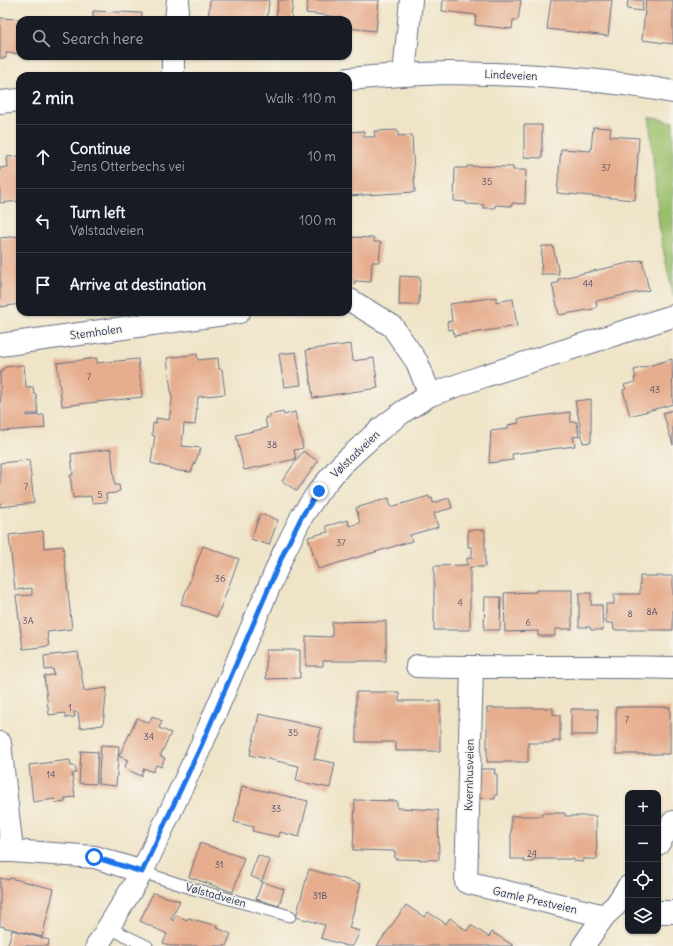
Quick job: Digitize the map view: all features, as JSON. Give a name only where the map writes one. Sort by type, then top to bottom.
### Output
[{"type":"street","points":[[176,16],[178,0]]},
{"type":"street","points":[[404,74],[411,0]]},
{"type":"street","points":[[172,72],[173,60]]},
{"type":"street","name":"Lindeveien","points":[[352,79],[404,74],[450,73],[524,75],[642,86],[673,92]]},
{"type":"street","points":[[0,102],[16,100]]},
{"type":"street","points":[[352,301],[392,326],[417,362],[430,396]]},
{"type":"street","name":"Stemholen","points":[[0,345],[210,316]]},
{"type":"street","name":"Vølstadveien","points":[[104,940],[142,872],[201,746],[284,552],[302,516],[319,491],[341,465],[378,431],[404,411],[430,396],[484,376],[673,316]]},
{"type":"street","points":[[417,666],[472,668],[614,666],[673,668]]},
{"type":"street","name":"Kvernhusveien","points":[[466,882],[472,668]]},
{"type":"street","points":[[0,743],[6,851],[94,857],[142,872]]},
{"type":"street","points":[[661,840],[673,822]]},
{"type":"street","name":"Gamle Prestveien","points":[[466,882],[616,911]]},
{"type":"street","points":[[583,946],[616,911],[625,893]]},
{"type":"street","points":[[661,912],[673,912]]},
{"type":"lane","name":"Vølstadveien","points":[[142,872],[194,890],[290,916]]},
{"type":"lane","name":"Vølstadveien","points":[[104,940],[147,946]]},
{"type":"green space","points":[[649,117],[673,122],[673,297],[660,234]]},
{"type":"building","points":[[210,0],[269,0],[267,16],[208,16]]},
{"type":"building","points":[[278,0],[293,0],[291,16],[276,16]]},
{"type":"building","points":[[308,0],[379,0],[376,31],[352,28],[352,16],[332,16],[306,13]]},
{"type":"building","points":[[443,0],[521,0],[518,20],[513,20],[512,29],[475,25],[476,15],[442,11]]},
{"type":"building","points":[[551,0],[612,0],[608,36],[547,29]]},
{"type":"building","points":[[628,0],[643,0],[642,11],[627,9]]},
{"type":"building","points":[[646,0],[673,0],[673,44],[642,40]]},
{"type":"building","points":[[93,11],[142,13],[142,16],[93,16]]},
{"type":"building","points":[[0,18],[16,19],[16,54],[6,53],[6,58],[0,58]]},
{"type":"building","points":[[524,125],[542,125],[542,158],[524,157]]},
{"type":"building","points":[[593,127],[611,128],[610,136],[639,138],[635,200],[557,193],[561,149],[591,151]]},
{"type":"building","points":[[398,130],[398,136],[412,135],[415,192],[352,196],[352,132],[364,131],[364,137],[375,137],[374,131]]},
{"type":"building","points":[[16,156],[16,201],[0,203],[0,168],[8,167],[7,157]]},
{"type":"building","points":[[467,166],[513,167],[513,170],[526,170],[525,204],[512,203],[512,206],[495,205],[495,208],[483,208],[484,205],[466,204],[466,202],[454,201],[455,168],[467,168]]},
{"type":"building","points":[[16,236],[16,305],[0,307],[0,238]]},
{"type":"building","points":[[352,237],[374,238],[374,242],[381,242],[379,262],[372,262],[371,282],[355,281],[354,285],[352,285]]},
{"type":"building","points":[[542,246],[553,246],[559,274],[541,274]]},
{"type":"building","points":[[642,260],[649,290],[596,301],[597,306],[594,309],[559,315],[552,284],[558,283],[558,279]]},
{"type":"building","points":[[400,276],[420,277],[419,305],[399,305]]},
{"type":"building","points":[[496,297],[496,302],[513,299],[517,326],[454,336],[453,329],[448,330],[447,322],[452,321],[450,304]]},
{"type":"building","points":[[351,344],[353,361],[374,358],[378,388],[313,398],[306,350]]},
{"type":"building","points":[[296,352],[301,385],[284,387],[279,354]]},
{"type":"building","points":[[197,354],[198,360],[218,358],[219,369],[222,369],[225,394],[198,397],[195,425],[184,424],[182,446],[201,448],[191,472],[179,471],[151,463],[155,436],[152,435],[153,423],[156,424],[156,418],[169,420],[172,400],[167,358]]},
{"type":"building","points":[[97,358],[97,363],[138,359],[142,397],[62,406],[57,363]]},
{"type":"building","points":[[672,359],[673,404],[630,416],[623,390],[626,389],[624,385],[635,382],[634,378],[636,378],[634,370]]},
{"type":"building","points":[[24,365],[26,387],[33,387],[34,394],[36,394],[38,414],[27,414],[27,416],[44,415],[45,428],[1,431],[0,373],[5,367]]},
{"type":"building","points":[[591,399],[591,442],[583,443],[575,401]]},
{"type":"building","points":[[673,410],[673,445],[663,413]]},
{"type":"building","points":[[283,412],[284,415],[295,412],[303,448],[294,450],[296,459],[244,470],[236,435],[267,428],[265,418],[269,417],[269,415]]},
{"type":"building","points":[[570,412],[571,422],[577,422],[579,436],[573,437],[575,446],[512,454],[513,460],[489,463],[491,431],[508,429],[508,425],[519,423],[518,419]]},
{"type":"building","points":[[111,449],[115,485],[119,485],[120,491],[106,494],[107,502],[92,503],[91,496],[73,498],[70,475],[73,475],[71,454]]},
{"type":"building","points":[[303,451],[318,461],[297,491],[282,481]]},
{"type":"building","points":[[29,460],[34,503],[0,507],[0,463]]},
{"type":"building","points":[[429,496],[430,499],[432,498],[433,503],[449,498],[452,508],[434,513],[438,527],[410,535],[412,541],[318,569],[308,537],[328,532],[326,526],[348,520],[349,526],[360,523],[356,508],[389,498],[391,507]]},
{"type":"building","points":[[260,514],[278,520],[269,545],[251,539]]},
{"type":"building","points":[[468,530],[485,530],[485,567],[470,567],[470,630],[434,630],[434,566],[467,565],[467,558],[472,558],[472,547],[468,547]]},
{"type":"building","points":[[43,531],[44,548],[63,546],[72,629],[47,632],[49,646],[23,649],[16,596],[32,595],[32,588],[15,590],[9,535]]},
{"type":"building","points":[[203,546],[239,559],[217,617],[181,604]]},
{"type":"building","points":[[640,576],[673,576],[673,630],[614,630],[613,623],[606,623],[606,604],[614,604],[614,594],[640,594]]},
{"type":"building","points":[[536,590],[572,590],[572,629],[555,629],[555,636],[538,636],[538,631],[505,632],[504,593],[536,592]]},
{"type":"building","points":[[579,593],[591,593],[591,605],[602,605],[603,630],[591,630],[590,627],[579,627]]},
{"type":"building","points":[[485,597],[501,597],[500,630],[484,630]]},
{"type":"building","points":[[386,621],[386,661],[323,661],[323,666],[306,666],[306,636],[332,637],[332,622]]},
{"type":"building","points":[[266,650],[300,650],[300,678],[266,679]]},
{"type":"building","points":[[78,652],[84,691],[107,688],[103,725],[80,728],[78,712],[74,712],[75,717],[66,718],[65,713],[49,715],[44,676],[54,675],[53,669],[45,670],[44,656]]},
{"type":"building","points":[[356,692],[399,692],[399,701],[440,701],[440,751],[396,751],[396,742],[356,742]]},
{"type":"building","points":[[616,707],[670,707],[670,754],[616,754]]},
{"type":"building","points":[[487,708],[553,708],[553,714],[560,715],[560,741],[553,741],[553,743],[528,743],[528,762],[487,762]]},
{"type":"building","points":[[571,709],[598,709],[597,735],[571,735]]},
{"type":"building","points":[[259,714],[321,728],[314,759],[335,763],[330,788],[296,781],[299,766],[250,755]]},
{"type":"building","points":[[152,716],[162,721],[159,728],[171,733],[160,756],[165,758],[161,767],[156,765],[153,772],[144,768],[141,776],[124,768],[128,760],[119,756],[137,718],[149,723]]},
{"type":"building","points":[[101,745],[119,746],[116,786],[98,784]]},
{"type":"building","points":[[81,751],[98,752],[96,784],[79,783]]},
{"type":"building","points":[[70,760],[71,766],[75,766],[76,773],[72,774],[75,797],[65,798],[65,802],[56,803],[55,799],[33,802],[29,765]]},
{"type":"building","points":[[473,769],[495,769],[494,774],[497,774],[497,795],[495,795],[495,799],[473,798]]},
{"type":"building","points":[[242,786],[308,801],[299,837],[280,832],[279,837],[252,831],[254,827],[234,822]]},
{"type":"building","points":[[355,800],[397,801],[397,808],[438,810],[439,860],[395,859],[395,851],[353,850]]},
{"type":"building","points":[[542,813],[565,813],[565,816],[596,816],[597,859],[583,859],[583,862],[574,861],[574,859],[533,859],[533,862],[524,862],[524,859],[511,859],[511,816],[542,816]]},
{"type":"building","points":[[200,843],[244,858],[233,892],[189,877]]},
{"type":"building","points":[[258,855],[270,860],[262,881],[250,876]]},
{"type":"building","points":[[309,869],[361,884],[349,928],[360,931],[353,946],[347,946],[321,938],[325,925],[296,917]]},
{"type":"building","points":[[0,878],[9,880],[10,878],[54,889],[42,937],[0,926]]},
{"type":"building","points":[[262,882],[284,889],[279,906],[256,899]]},
{"type":"building","points":[[153,893],[180,901],[171,919],[173,921],[176,915],[187,920],[188,918],[218,926],[217,928],[231,934],[226,946],[170,946],[163,943],[167,934],[140,921]]},
{"type":"building","points":[[406,905],[424,917],[428,912],[446,924],[450,918],[467,931],[471,925],[489,937],[492,932],[514,946],[377,946]]},
{"type":"building","points":[[12,930],[49,940],[48,946],[8,945]]},
{"type":"route","points":[[94,857],[142,872],[201,746],[284,552],[302,516],[319,491]]}]
